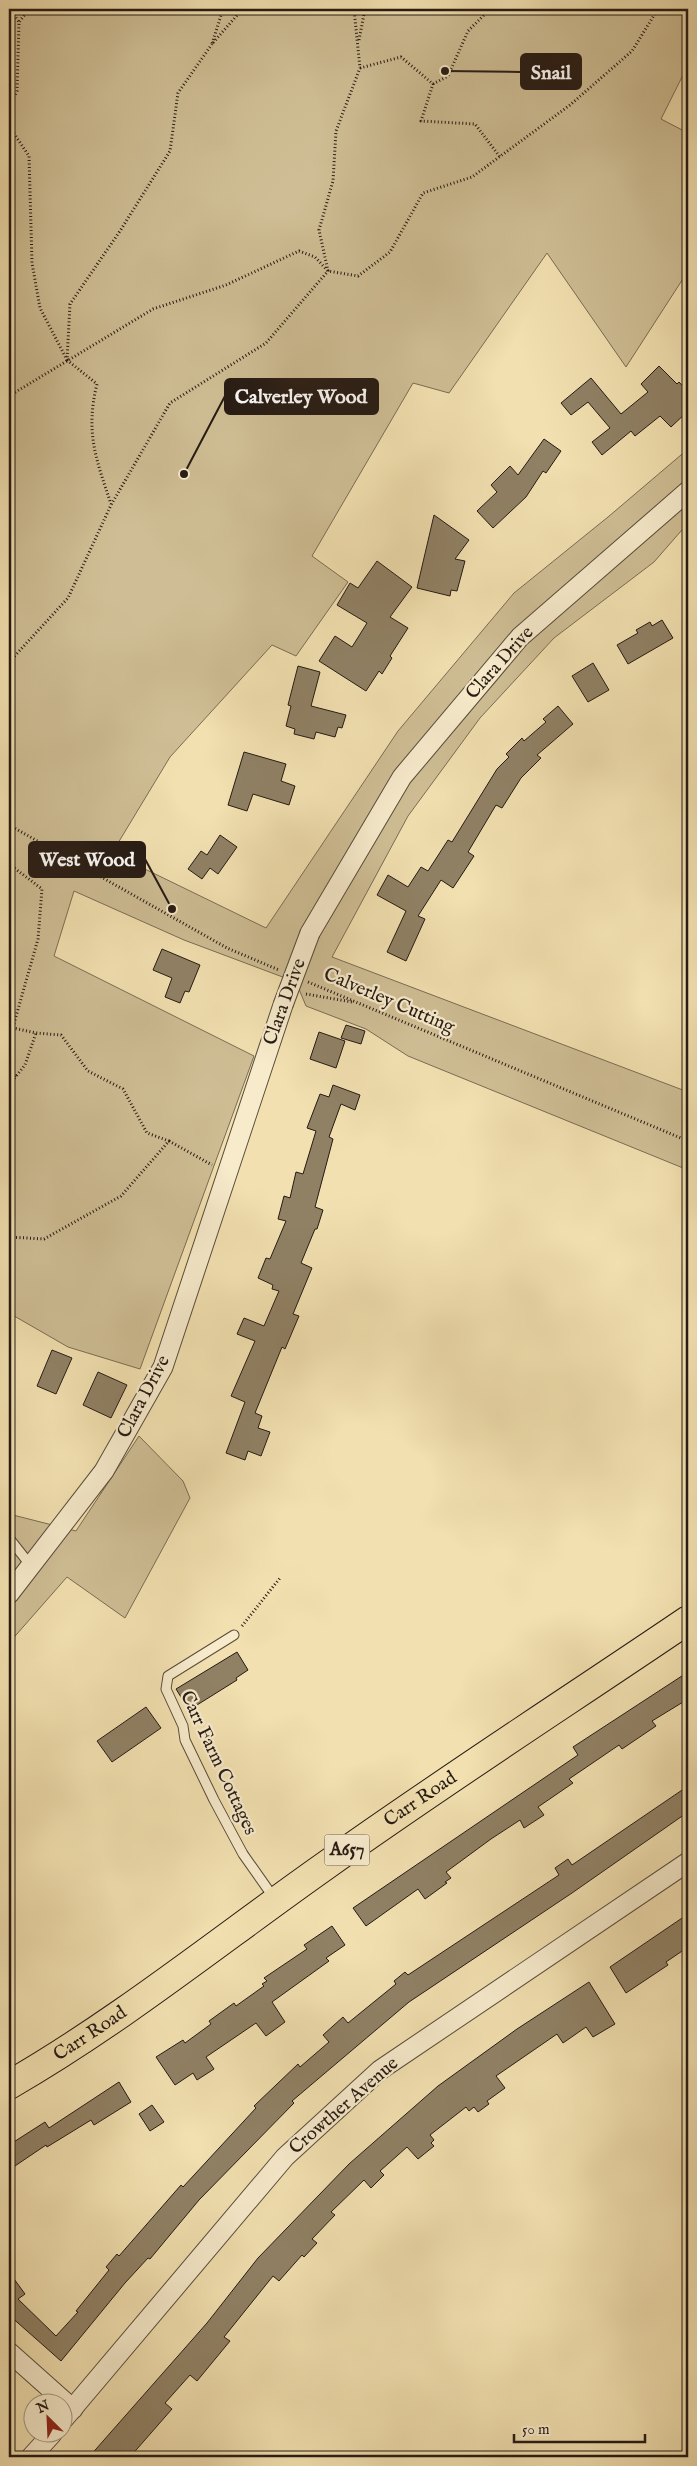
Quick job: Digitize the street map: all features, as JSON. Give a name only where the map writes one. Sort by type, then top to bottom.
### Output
[{"type":"main road","name":"Carr Road","points":[[9,2085],[42,2066],[185,1968],[355,1844],[688,1620]]},
{"type":"street","name":"Clara Drive","points":[[9,1594],[104,1471],[163,1367],[286,990],[310,933],[402,777],[520,637],[688,491]]},
{"type":"street","name":"Crowther Avenue","points":[[72,2410],[285,2157],[380,2070],[688,1862]]},
{"type":"street","points":[[9,2352],[48,2394]]},
{"type":"street","points":[[31,2457],[43,2444]]},
{"type":"lane","points":[[9,1538],[31,1566]]},
{"type":"lane","name":"Carr Farm Cottages","points":[[234,1635],[168,1676],[166,1690],[183,1726],[185,1740],[214,1800],[244,1854],[276,1900]]},
{"type":"path","points":[[10,9],[19,22]]},
{"type":"path","points":[[9,107],[17,91],[19,22],[28,9]]},
{"type":"path","points":[[212,44],[223,9]]},
{"type":"path","points":[[67,360],[70,304],[120,231],[170,151],[178,93],[212,44],[239,13],[249,9]]},
{"type":"path","points":[[328,271],[319,230],[333,181],[336,131],[360,68],[354,9]]},
{"type":"path","points":[[358,44],[366,9]]},
{"type":"path","points":[[490,9],[468,31],[448,76],[432,84],[421,121],[475,124],[500,157]]},
{"type":"path","points":[[9,396],[153,308],[226,285],[299,251],[315,257],[328,271],[358,276],[390,252],[423,193],[472,177],[570,105],[632,51],[658,9]]},
{"type":"path","points":[[360,68],[401,58],[432,84]]},
{"type":"path","points":[[9,129],[11,129],[29,156],[32,263],[40,308],[67,360],[97,384],[91,410],[94,453],[111,505]]},
{"type":"path","points":[[9,665],[11,660],[68,598],[111,505],[170,403],[266,343],[328,271]]},
{"type":"path","points":[[9,826],[227,948],[286,990],[358,1003]]},
{"type":"path","points":[[9,864],[42,889],[38,940],[9,1041]]},
{"type":"path","name":"Calverley Cutting","points":[[306,981],[688,1141]]},
{"type":"path","points":[[13,1028],[36,1033],[61,1034],[88,1071],[123,1089],[147,1133],[168,1141],[227,1173]]},
{"type":"path","points":[[9,1146],[13,1080],[25,1065],[36,1033]]},
{"type":"path","points":[[9,1073],[17,1076]]},
{"type":"path","points":[[9,1237],[44,1239],[122,1196],[168,1141]]},
{"type":"path","points":[[247,1620],[280,1578]]},
{"type":"shaded area","points":[[9,9],[688,9],[688,65],[661,119],[688,133],[688,271],[626,367],[547,253],[449,393],[413,383],[312,556],[348,582],[296,656],[272,645],[170,757],[112,853],[266,928],[398,731],[514,593],[688,449],[688,523],[654,562],[554,638],[480,718],[408,816],[332,957],[688,1092],[688,1170],[408,1056],[366,1029],[306,1006],[296,982],[184,940],[74,891],[54,956],[254,1056],[140,1369],[68,1347],[9,1313]]},
{"type":"shaded area","points":[[139,1436],[183,1481],[190,1498],[125,1618],[67,1577],[9,1643],[9,1514],[76,1531]]},
{"type":"building","points":[[659,366],[688,392],[688,411],[671,427],[660,416],[635,436],[631,431],[602,455],[592,442],[610,428],[588,402],[571,415],[561,403],[591,378],[621,414],[648,392],[641,384]]},
{"type":"building","points":[[544,439],[561,451],[546,473],[543,471],[526,497],[493,528],[477,511],[497,492],[491,485],[510,466],[518,475]]},
{"type":"building","points":[[434,515],[469,540],[455,559],[465,561],[457,591],[451,590],[450,596],[417,588]]},
{"type":"building","points":[[377,561],[412,587],[390,617],[408,628],[390,656],[392,658],[382,674],[379,671],[366,691],[319,661],[335,636],[352,647],[367,623],[337,605],[350,583],[358,588]]},
{"type":"building","points":[[662,620],[673,638],[628,664],[617,645],[638,633],[636,630],[650,622],[652,626]]},
{"type":"building","points":[[593,663],[609,690],[588,702],[572,676]]},
{"type":"building","points":[[298,666],[320,672],[311,706],[346,715],[342,728],[338,727],[335,737],[316,732],[314,739],[294,734],[295,729],[286,726],[291,706],[288,705]]},
{"type":"building","points":[[558,706],[573,724],[537,755],[541,758],[521,778],[502,808],[496,805],[468,852],[474,856],[453,888],[441,880],[418,916],[425,919],[406,961],[387,952],[406,911],[377,895],[388,875],[408,887],[421,867],[428,871],[448,840],[452,842],[497,769],[509,757],[506,754],[522,738],[524,741],[546,722],[543,719]]},
{"type":"building","points":[[244,752],[286,764],[281,781],[295,786],[289,805],[253,794],[247,811],[228,805]]},
{"type":"building","points":[[220,835],[237,847],[218,874],[210,868],[202,879],[188,869],[201,851],[207,855]]},
{"type":"building","points":[[162,949],[200,965],[189,992],[185,991],[180,1003],[165,997],[172,978],[153,970]]},
{"type":"building","points":[[346,1025],[365,1031],[361,1044],[341,1038]]},
{"type":"building","points":[[319,1032],[345,1041],[336,1068],[310,1059]]},
{"type":"building","points":[[333,1085],[360,1095],[355,1110],[341,1104],[329,1137],[333,1139],[315,1207],[323,1210],[317,1229],[315,1229],[301,1263],[312,1268],[293,1314],[299,1316],[285,1349],[282,1347],[255,1413],[262,1416],[258,1428],[270,1432],[261,1456],[248,1451],[245,1460],[226,1453],[245,1402],[231,1396],[255,1341],[237,1334],[244,1318],[264,1326],[279,1291],[272,1289],[273,1285],[258,1278],[266,1258],[270,1259],[286,1221],[278,1219],[284,1196],[290,1198],[296,1172],[303,1174],[316,1131],[307,1128],[320,1094],[329,1097]]},
{"type":"building","points":[[52,1350],[72,1358],[56,1394],[37,1386]]},
{"type":"building","points":[[98,1372],[127,1385],[111,1418],[83,1405]]},
{"type":"building","points":[[237,1652],[248,1670],[236,1678],[237,1680],[189,1710],[176,1689]]},
{"type":"building","points":[[688,1672],[688,1699],[652,1721],[656,1726],[622,1749],[619,1745],[569,1779],[573,1783],[538,1807],[544,1815],[524,1828],[520,1820],[446,1872],[451,1878],[425,1899],[418,1889],[366,1926],[353,1908],[578,1755],[573,1747]]},
{"type":"building","points":[[146,1707],[161,1728],[112,1762],[97,1741]]},
{"type":"building","points":[[688,1786],[688,1812],[572,1893],[409,2002],[292,2101],[294,2103],[199,2200],[150,2259],[148,2258],[125,2283],[61,2361],[9,2315],[9,2272],[25,2294],[18,2299],[56,2336],[78,2312],[76,2311],[109,2270],[106,2267],[117,2254],[119,2256],[181,2185],[183,2187],[256,2108],[254,2106],[298,2064],[300,2067],[329,2042],[323,2035],[343,2017],[348,2023],[396,1984],[394,1981],[405,1972],[408,1975],[559,1875],[555,1868],[568,1859],[572,1865]]},
{"type":"building","points":[[688,1914],[688,1947],[666,1962],[668,1965],[626,1993],[610,1967]]},
{"type":"building","points":[[332,1926],[345,1945],[326,1958],[329,1961],[272,2002],[285,2022],[266,2036],[256,2023],[206,2057],[214,2069],[197,2080],[193,2073],[175,2085],[156,2057],[183,2040],[185,2043],[211,2024],[209,2021],[234,2003],[236,2006],[264,1986],[262,1984],[267,1981],[264,1978],[307,1949],[304,1945]]},
{"type":"building","points":[[589,1982],[615,2024],[593,2037],[586,2027],[563,2043],[557,2034],[496,2076],[505,2088],[487,2101],[489,2104],[478,2112],[474,2107],[469,2111],[466,2107],[430,2135],[434,2140],[431,2143],[434,2146],[418,2159],[407,2147],[380,2171],[384,2175],[371,2188],[364,2180],[331,2212],[335,2215],[312,2239],[317,2243],[304,2257],[302,2255],[279,2281],[273,2276],[224,2337],[230,2341],[197,2381],[190,2375],[165,2403],[172,2409],[130,2457],[89,2457],[207,2323],[258,2258],[349,2164],[438,2086],[517,2029]]},
{"type":"building","points":[[119,2082],[131,2102],[94,2125],[91,2120],[47,2147],[46,2145],[9,2170],[9,2145],[45,2122],[49,2128]]},
{"type":"building","points":[[152,2105],[164,2122],[150,2131],[139,2114]]},
{"type":"place","name":"Snail","points":[[445,71]]},
{"type":"place","name":"Calverley Wood","points":[[184,474]]},
{"type":"place","name":"West Wood","points":[[172,909]]}]
